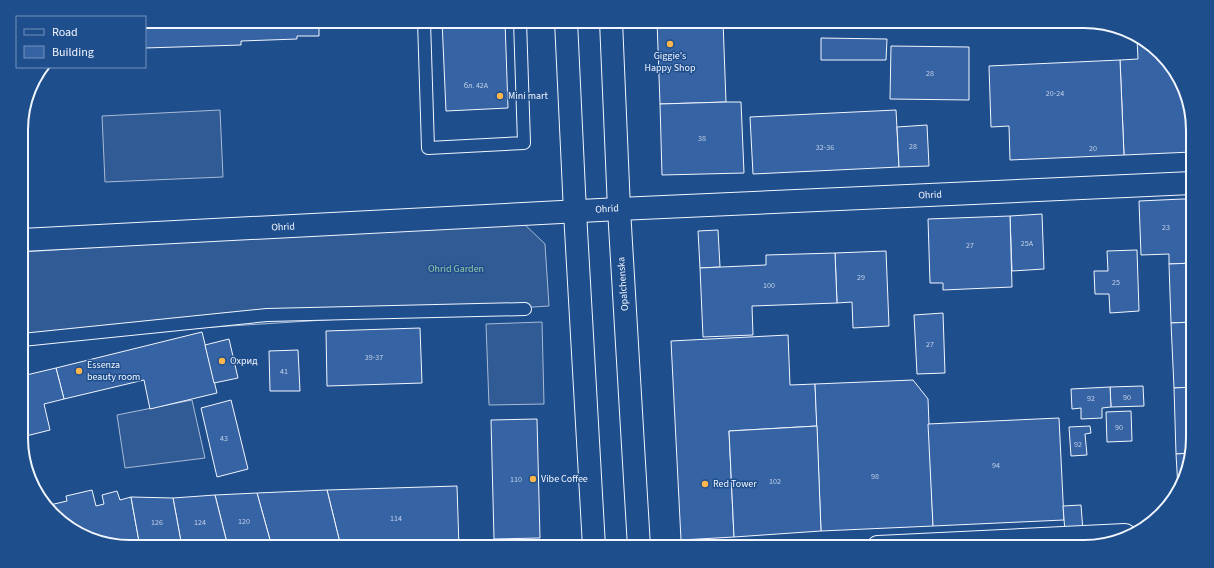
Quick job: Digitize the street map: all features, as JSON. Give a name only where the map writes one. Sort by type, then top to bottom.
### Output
[{"type":"street","points":[[566,28],[594,540]]},
{"type":"street","name":"Opalchenska","points":[[611,28],[619,209],[639,540]]},
{"type":"street","name":"Ohrid","points":[[28,240],[619,209],[1186,183]]},
{"type":"street","points":[[1035,540],[1114,536]]},
{"type":"lane","points":[[424,28],[428,148],[524,143],[520,28]]},
{"type":"lane","points":[[28,339],[267,314],[525,309]]},
{"type":"shaded area","points":[[220,110],[223,177],[105,182],[102,116]]},
{"type":"shaded area","name":"Ohrid Garden","points":[[521,221],[545,244],[549,306],[28,339],[28,252]]},
{"type":"shaded area","points":[[542,322],[544,404],[489,405],[486,324]]},
{"type":"shaded area","points":[[192,400],[205,458],[125,468],[117,415]]},
{"type":"building","points":[[146,28],[319,28],[319,36],[297,36],[297,39],[241,41],[241,45],[146,48]]},
{"type":"building","points":[[442,28],[505,28],[508,108],[446,111]]},
{"type":"building","points":[[657,28],[723,28],[726,102],[660,104]]},
{"type":"building","points":[[821,38],[887,39],[886,60],[821,60]]},
{"type":"building","points":[[1137,43],[1156,58],[1172,79],[1183,104],[1186,130],[1186,152],[1124,155],[1120,60],[1138,59]]},
{"type":"building","points":[[891,46],[969,47],[969,100],[890,99]]},
{"type":"building","points":[[1120,60],[1124,155],[1010,160],[1009,126],[991,127],[989,66]]},
{"type":"building","points":[[741,102],[744,173],[662,175],[660,104]]},
{"type":"building","points":[[896,110],[899,167],[753,174],[750,117]]},
{"type":"building","points":[[927,125],[929,166],[899,167],[897,127]]},
{"type":"building","points":[[1186,199],[1186,263],[1169,264],[1169,254],[1141,255],[1139,201]]},
{"type":"building","points":[[1042,214],[1044,269],[1012,271],[1010,216]]},
{"type":"building","points":[[1010,216],[1012,287],[943,290],[943,283],[930,283],[928,219]]},
{"type":"building","points":[[718,230],[720,267],[700,268],[698,231]]},
{"type":"building","points":[[1137,250],[1139,311],[1110,313],[1109,294],[1095,294],[1094,271],[1108,271],[1107,251]]},
{"type":"building","points":[[886,251],[889,326],[853,328],[852,302],[837,303],[835,253]]},
{"type":"building","points":[[835,253],[837,303],[752,306],[753,335],[703,337],[700,268],[766,265],[766,255]]},
{"type":"building","points":[[1186,263],[1186,322],[1171,323],[1169,264]]},
{"type":"building","points":[[943,313],[945,373],[917,374],[914,315]]},
{"type":"building","points":[[1186,322],[1186,387],[1174,388],[1171,323]]},
{"type":"building","points":[[420,328],[422,383],[327,386],[326,331]]},
{"type":"building","points":[[202,332],[217,393],[150,409],[144,380],[64,399],[56,368]]},
{"type":"building","name":"Red Tower","points":[[788,335],[790,385],[815,384],[817,426],[729,431],[734,537],[681,540],[671,341]]},
{"type":"building","name":"Охрид","points":[[229,339],[238,378],[214,383],[205,345]]},
{"type":"building","points":[[298,350],[300,391],[270,391],[269,351]]},
{"type":"building","points":[[56,368],[64,399],[44,404],[50,430],[28,436],[28,375]]},
{"type":"building","points":[[913,380],[928,399],[933,526],[821,531],[815,384]]},
{"type":"building","points":[[1143,386],[1144,406],[1111,407],[1110,387]]},
{"type":"building","points":[[1110,387],[1111,407],[1102,408],[1102,418],[1081,419],[1081,408],[1072,409],[1071,389]]},
{"type":"building","points":[[1186,387],[1185,453],[1176,454],[1174,388]]},
{"type":"building","points":[[231,400],[248,469],[217,477],[201,408]]},
{"type":"building","points":[[1131,411],[1132,441],[1107,442],[1106,412]]},
{"type":"building","points":[[1059,418],[1064,520],[933,526],[928,424]]},
{"type":"building","points":[[537,419],[540,538],[494,539],[491,420]]},
{"type":"building","points":[[817,426],[821,531],[734,537],[729,431]]},
{"type":"building","points":[[1090,426],[1091,433],[1085,434],[1087,455],[1071,456],[1069,427]]},
{"type":"building","points":[[1185,453],[1183,464],[1177,478],[1176,454]]},
{"type":"building","points":[[457,486],[459,540],[339,540],[327,490]]},
{"type":"building","points":[[92,490],[96,506],[104,504],[102,495],[117,491],[120,500],[131,497],[139,540],[124,540],[97,535],[79,526],[68,519],[53,504],[67,501],[66,496]]},
{"type":"building","points":[[327,490],[339,540],[270,540],[257,493]]},
{"type":"building","points":[[257,493],[270,540],[226,540],[215,495]]},
{"type":"building","points":[[215,495],[226,540],[181,540],[173,498]]},
{"type":"building","points":[[131,497],[173,498],[181,540],[139,540]]},
{"type":"building","points":[[1081,505],[1083,531],[1065,532],[1063,506]]},
{"type":"place","name":"Giggie's Happy Shop","points":[[670,44]]},
{"type":"place","name":"Mini mart","points":[[500,96]]},
{"type":"place","name":"Охрид","points":[[222,361]]},
{"type":"place","name":"Essenza beauty room","points":[[79,371]]},
{"type":"place","name":"Vibe Coffee","points":[[533,479]]},
{"type":"place","name":"Red Tower","points":[[705,484]]}]
